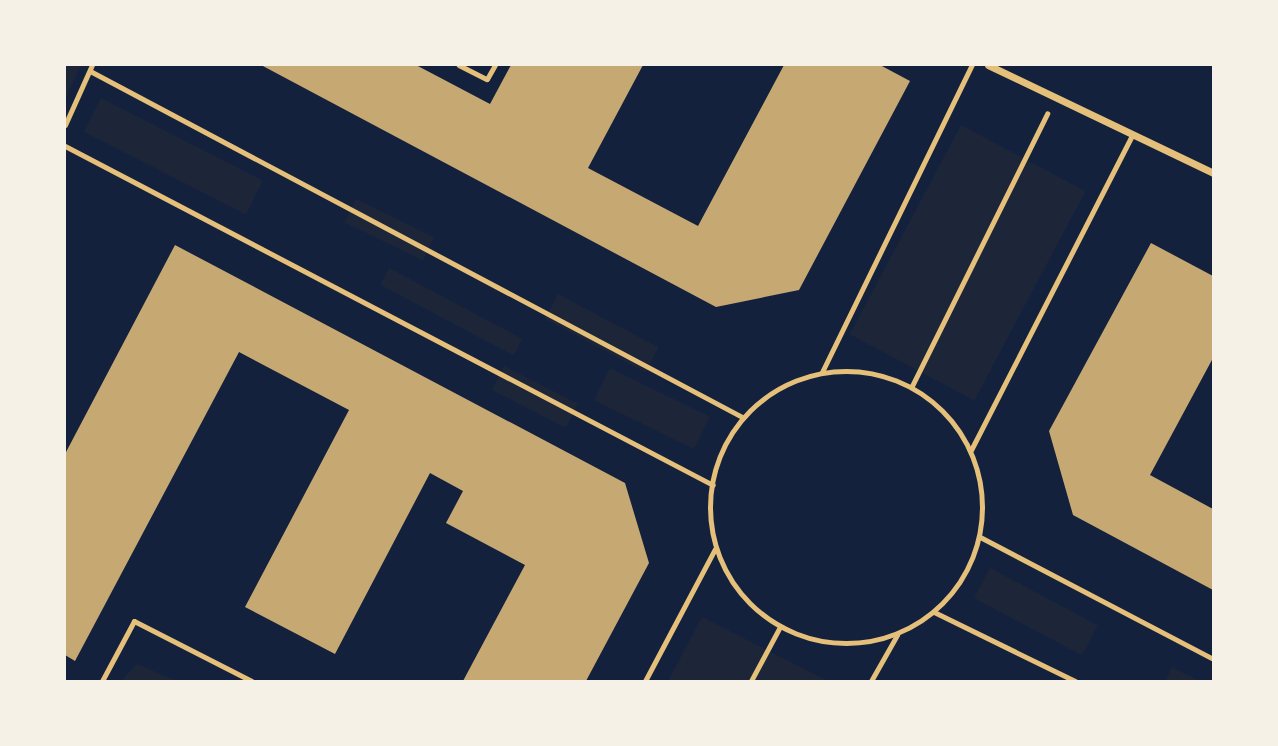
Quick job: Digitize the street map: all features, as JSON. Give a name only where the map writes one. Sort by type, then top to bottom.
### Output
[{"type":"street","points":[[988,65],[1213,173]]},
{"type":"lane","points":[[822,372],[972,65]]},
{"type":"lane","points":[[65,125],[91,68],[742,417]]},
{"type":"lane","points":[[971,450],[1132,136]]},
{"type":"lane","points":[[65,146],[713,485]]},
{"type":"lane","points":[[868,371],[912,386],[947,413],[971,450],[982,493],[980,537],[963,578],[934,612],[897,634],[854,644],[810,640],[780,627],[736,590],[715,549],[708,503],[718,457],[742,417],[778,387],[822,372],[868,371]]},
{"type":"lane","points":[[980,537],[1213,659]]},
{"type":"lane","points":[[645,681],[715,549]]},
{"type":"lane","points":[[934,612],[1075,681]]},
{"type":"lane","points":[[102,681],[134,621],[252,681]]},
{"type":"lane","points":[[871,681],[897,634]]},
{"type":"path","points":[[459,65],[487,79],[495,65]]},
{"type":"path","points":[[912,386],[1055,98]]},
{"type":"path","points":[[751,681],[780,627]]},
{"type":"shaded area","points":[[65,65],[81,65],[65,100]]},
{"type":"shaded area","points":[[101,98],[263,181],[246,214],[84,132]]},
{"type":"shaded area","points":[[961,125],[1085,191],[974,400],[850,334]]},
{"type":"shaded area","points":[[356,199],[434,237],[423,261],[345,222]]},
{"type":"shaded area","points":[[389,268],[522,339],[513,356],[380,285]]},
{"type":"shaded area","points":[[558,294],[659,348],[646,372],[545,319]]},
{"type":"shaded area","points":[[504,366],[578,404],[566,428],[492,390]]},
{"type":"shaded area","points":[[610,368],[710,417],[694,449],[594,400]]},
{"type":"shaded area","points":[[990,568],[1098,625],[1082,655],[974,598]]},
{"type":"shaded area","points":[[702,617],[828,681],[668,681]]},
{"type":"shaded area","points":[[137,664],[177,681],[121,681]]},
{"type":"shaded area","points":[[1172,667],[1199,681],[1165,681]]},
{"type":"building","points":[[261,65],[416,65],[490,104],[511,65],[643,65],[588,168],[698,226],[784,65],[880,65],[910,81],[799,290],[716,307]]},
{"type":"building","points":[[1151,243],[1213,276],[1213,358],[1150,475],[1213,509],[1213,590],[1073,515],[1049,431]]},
{"type":"building","points":[[175,245],[625,483],[649,563],[586,681],[463,681],[525,565],[446,523],[463,491],[430,473],[335,654],[245,607],[349,410],[239,352],[75,661],[65,655],[65,454]]}]
